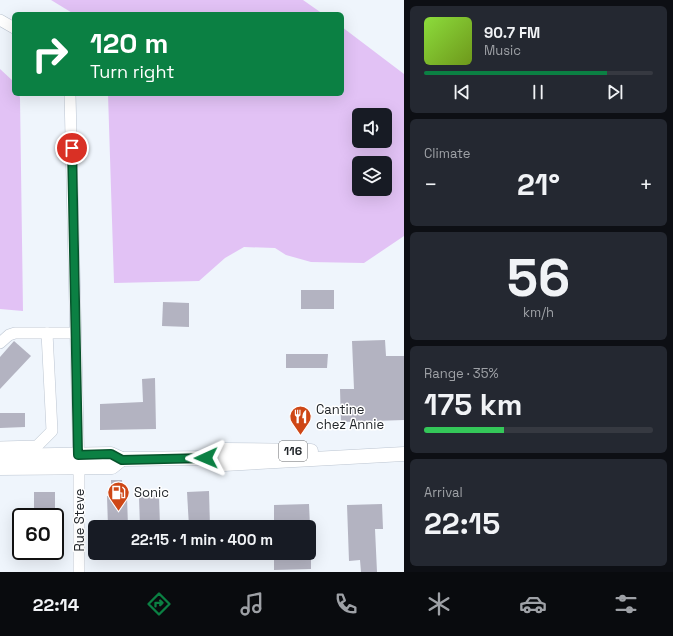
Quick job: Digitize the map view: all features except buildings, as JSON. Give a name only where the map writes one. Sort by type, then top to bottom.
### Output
[{"type":"main road","name":"116","points":[[0,468],[78,461],[111,454],[122,460],[206,458],[224,450],[404,454]]},
{"type":"main road","name":"116","points":[[0,456],[78,461]]},
{"type":"street","points":[[0,20],[12,27]]},
{"type":"street","name":"Rue Steve","points":[[70,96],[79,572]]},
{"type":"street","points":[[0,343],[9,334],[15,333],[75,333]]},
{"type":"street","points":[[0,447],[37,446],[52,431],[47,333]]},
{"type":"shaded area","points":[[51,0],[303,0],[320,12],[71,12]]},
{"type":"shaded area","points":[[344,29],[404,74],[404,236],[364,263],[311,262],[286,255],[275,248],[244,247],[225,258],[199,281],[114,283],[108,96],[344,96]]},
{"type":"shaded area","points":[[0,69],[12,80],[12,96],[20,96],[20,98],[23,311],[0,309]]},
{"type":"place","name":"Cantine chez Annie","points":[[301,436]]},
{"type":"place","name":"Sonic","points":[[118,512]]},
{"type":"route","points":[[72,148],[78,455],[111,454],[122,460],[206,458]]}]
